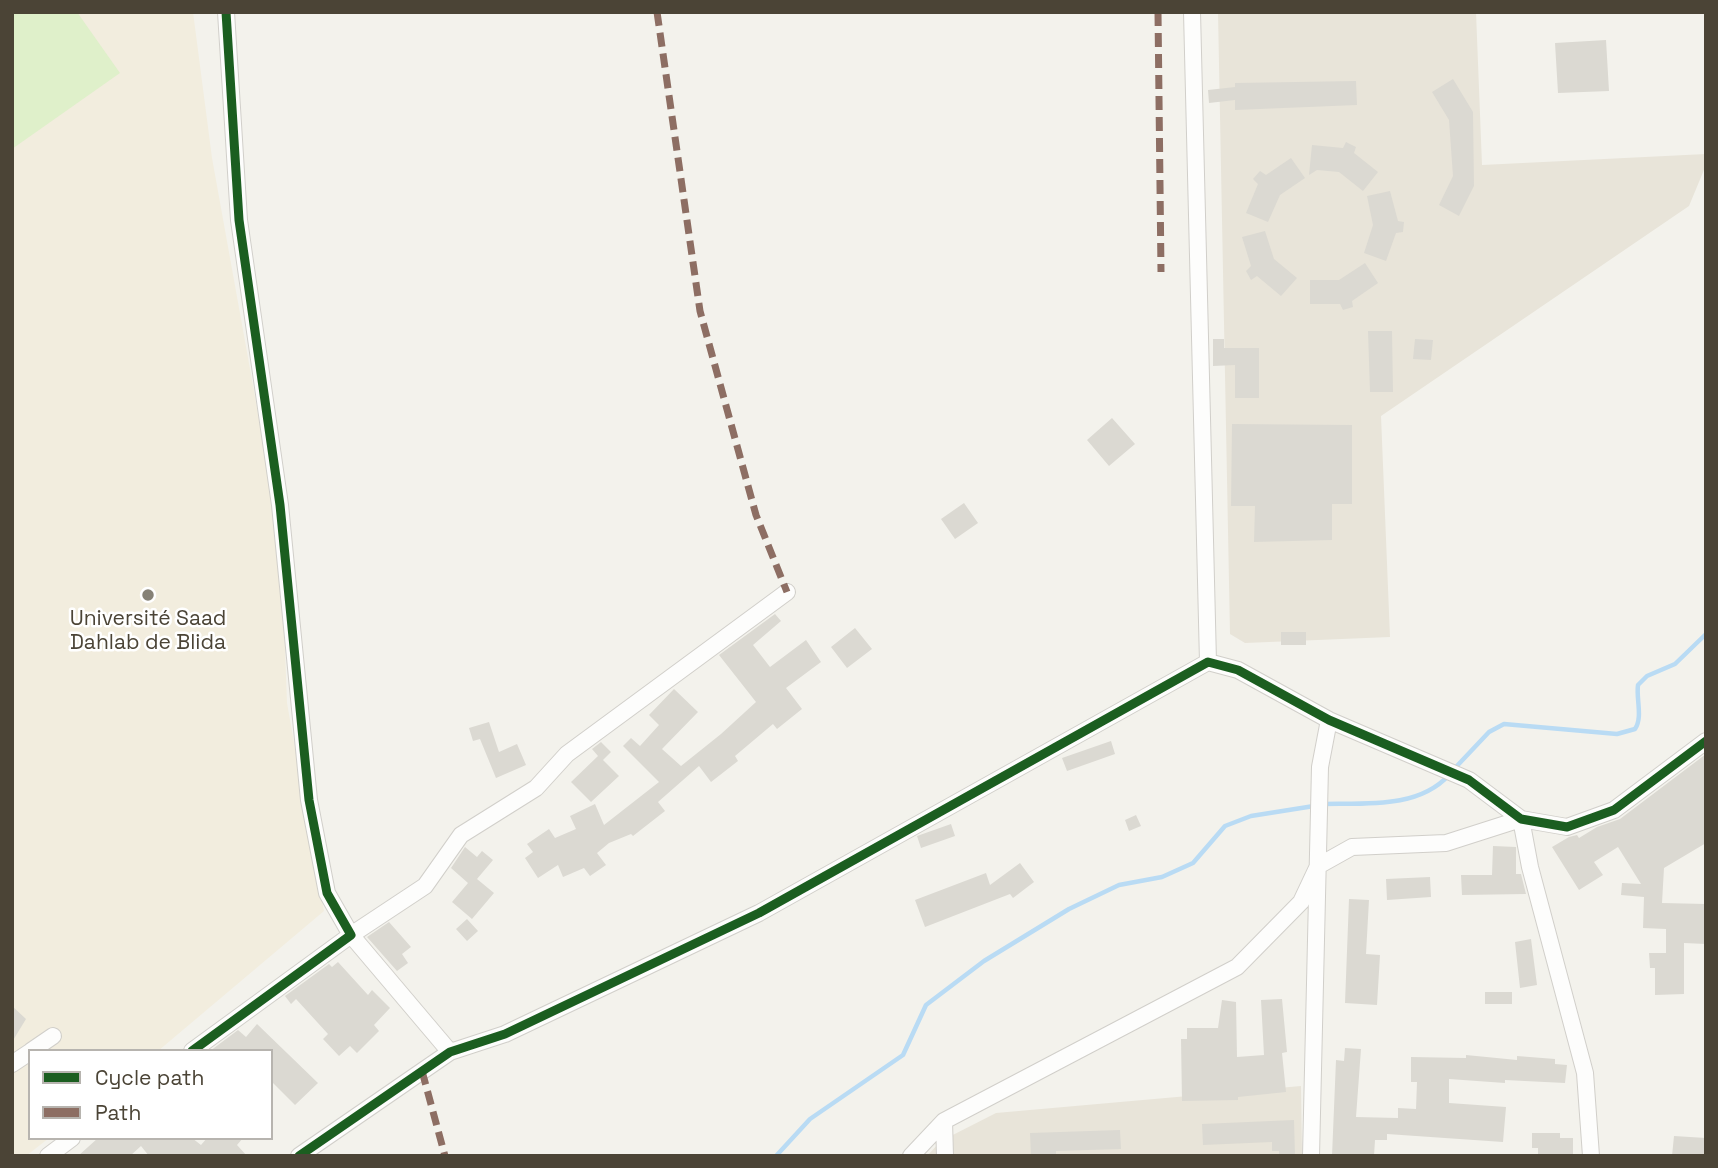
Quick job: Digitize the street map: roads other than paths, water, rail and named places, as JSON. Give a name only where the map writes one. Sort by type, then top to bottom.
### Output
[{"type":"street","points":[[226,12],[239,220],[280,506],[309,800],[327,893],[351,934],[450,1052]]},
{"type":"street","points":[[1192,12],[1208,662]]},
{"type":"street","points":[[195,1049],[351,934],[425,886],[461,835],[536,788],[567,754],[787,592]]},
{"type":"street","points":[[299,1156],[450,1052],[505,1034],[759,914],[1208,662],[1238,670],[1329,720],[1469,780],[1521,819],[1567,827],[1614,810],[1706,741]]},
{"type":"street","points":[[1311,1156],[1320,767],[1329,720]]},
{"type":"street","points":[[911,1156],[944,1121],[1237,967],[1301,902],[1318,866],[1352,847],[1446,844],[1521,819]]},
{"type":"street","points":[[1521,819],[1530,867],[1585,1073],[1591,1156]]},
{"type":"street","points":[[34,1049],[53,1036]]},
{"type":"street","points":[[12,1063],[28,1053]]},
{"type":"street","points":[[944,1121],[945,1156]]},
{"type":"street","points":[[48,1156],[69,1140]]},
{"type":"waterway","points":[[1455,768],[1489,732],[1504,724],[1617,734],[1635,729],[1639,719],[1638,685],[1647,676],[1675,664],[1706,634]]},
{"type":"waterway","points":[[1322,804],[1407,799],[1422,794],[1449,775]]},
{"type":"waterway","points":[[776,1156],[810,1119],[903,1055],[926,1005],[984,961],[1069,909],[1119,885],[1162,877],[1193,863],[1225,826],[1251,816],[1314,806]]},
{"type":"place","name":"Université Saad Dahlab de Blida","points":[[148,595]]}]
